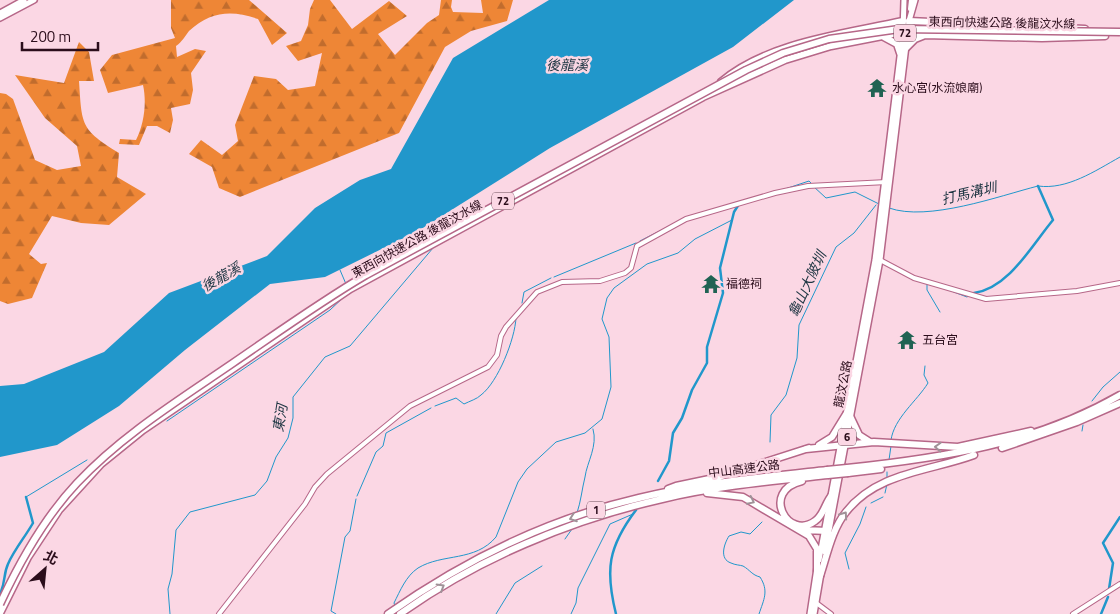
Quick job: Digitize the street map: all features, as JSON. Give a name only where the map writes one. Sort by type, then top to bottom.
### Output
[{"type":"highway","points":[[703,97],[804,54],[831,46],[883,37],[906,27],[925,23],[1070,28],[1118,33]]},
{"type":"highway","points":[[716,86],[734,72],[782,50],[829,35],[882,25],[906,27],[925,35],[1042,38],[1105,36]]},
{"type":"highway","name":"東西向快速公路 後龍汶水線","points":[[0,604],[35,538],[57,508],[77,483],[133,433],[348,286],[716,86],[783,53],[829,39],[872,32],[926,28],[1118,33]]},
{"type":"highway","name":"東西向快速公路 後龍汶水線","points":[[0,613],[28,557],[59,510],[101,464],[143,430],[350,289],[748,72],[784,57],[851,38],[925,32],[1105,36],[1118,33]]},
{"type":"highway","points":[[906,48],[916,39],[925,35]]},
{"type":"highway","points":[[883,37],[897,44],[900,53]]},
{"type":"highway","name":"中山高速公路","points":[[388,614],[470,562],[517,540],[589,512],[660,493],[728,481],[847,470],[968,452],[1014,440],[1054,425],[1120,395]]},
{"type":"highway","name":"中山高速公路","points":[[847,470],[902,467],[974,455],[1036,438],[1120,403]]},
{"type":"highway","points":[[660,493],[676,486],[719,477],[818,446],[832,437],[849,414],[859,435],[874,442]]},
{"type":"highway","points":[[806,449],[874,442],[958,447],[1054,425]]},
{"type":"highway","points":[[818,574],[845,512],[871,490],[893,479],[974,455]]},
{"type":"highway","name":"中山高速公路","points":[[400,614],[474,568],[544,536],[620,510],[686,494],[815,476],[827,472]]},
{"type":"highway","points":[[815,476],[795,483],[784,492],[780,505],[786,518],[796,524],[809,524],[819,517],[832,495]]},
{"type":"highway","points":[[686,494],[729,494],[743,497],[763,507],[792,528],[809,536],[816,544],[818,574]]},
{"type":"highway","points":[[792,528],[814,532],[826,531]]},
{"type":"main road","points":[[0,12],[24,0]]},
{"type":"main road","points":[[0,18],[34,0]]},
{"type":"main road","name":"6","points":[[887,182],[906,48],[905,0]]},
{"type":"main road","name":"6","points":[[887,182],[900,53],[913,0]]},
{"type":"main road","name":"龍汶公路","points":[[826,531],[878,260],[887,182]]},
{"type":"main road","name":"龍汶公路","points":[[812,614],[832,495],[844,444]]},
{"type":"street","points":[[219,614],[305,504],[315,487],[327,474],[410,406],[488,367],[497,355],[501,336],[506,327],[537,292],[562,282],[600,281],[620,276],[631,268],[637,246],[686,219],[704,213],[734,207],[808,186],[887,182]]},
{"type":"street","points":[[878,260],[914,278],[930,281],[986,299],[1077,291],[1120,283]]},
{"type":"street","points":[[1073,614],[1120,584]]},
{"type":"street","points":[[813,601],[831,614]]},
{"type":"green space","points":[[171,0],[249,0],[287,33],[272,45],[258,19],[239,14],[222,14],[205,19],[197,24],[176,46],[177,57],[195,49],[206,51],[191,73],[193,90],[190,104],[171,108],[173,120],[170,133],[157,126],[147,126],[139,145],[119,144],[120,139],[136,140],[139,134],[145,106],[143,85],[108,93],[100,70],[112,55],[175,38],[171,28]]},
{"type":"green space","points":[[314,0],[330,0],[352,29],[389,1],[407,16],[378,34],[395,55],[427,23],[439,15],[441,0],[452,0],[451,7],[453,12],[483,13],[481,0],[513,0],[507,21],[471,31],[445,47],[399,133],[240,197],[219,188],[212,167],[189,154],[201,140],[222,155],[238,141],[235,125],[254,76],[276,79],[288,90],[315,86],[322,53],[298,61],[286,46],[301,41],[308,25],[310,9]]},
{"type":"green space","points":[[79,42],[89,52],[94,81],[79,81],[81,107],[86,125],[97,138],[119,153],[117,177],[146,194],[109,225],[81,223],[52,216],[29,254],[41,264],[47,263],[32,298],[8,304],[0,301],[0,93],[6,94],[13,99],[35,160],[57,170],[81,166],[77,146],[45,118],[15,75],[64,83]]},
{"type":"water","name":"後龍溪","points":[[549,0],[794,0],[733,47],[550,148],[418,231],[325,277],[270,284],[185,350],[119,406],[57,445],[0,457],[0,386],[24,384],[104,352],[169,293],[267,256],[315,208],[360,180],[391,169],[453,58]]},
{"type":"waterway","name":"打馬溝圳","points":[[889,208],[923,212],[943,210],[1038,186],[1060,185],[1091,173],[1120,157]]},
{"type":"waterway","name":"打馬溝圳","points":[[785,189],[809,181],[811,183]]},
{"type":"waterway","name":"打馬溝圳","points":[[813,186],[826,198],[855,192],[881,205]]},
{"type":"waterway","points":[[974,293],[987,289],[1009,274],[1053,220],[1038,186]]},
{"type":"waterway","points":[[658,481],[669,461],[673,433],[682,418],[692,390],[707,363],[707,347],[723,293],[720,268],[734,212],[739,204]]},
{"type":"waterway","name":"龜山大陂圳","points":[[770,442],[771,415],[786,395],[797,358],[799,325],[836,247],[854,233],[876,205]]},
{"type":"waterway","points":[[686,217],[711,210]]},
{"type":"waterway","points":[[640,241],[683,219]]},
{"type":"waterway","points":[[395,606],[394,603],[404,584],[418,568],[438,560],[469,554],[488,545],[496,537],[518,482],[527,469],[556,442],[585,433],[602,419],[611,387],[609,337],[602,319],[607,298],[614,288],[647,264],[678,253],[695,239],[732,220]]},
{"type":"waterway","name":"東河","points":[[434,237],[435,221]]},
{"type":"waterway","points":[[554,277],[636,243]]},
{"type":"waterway","name":"東河","points":[[170,614],[168,589],[172,574],[176,530],[190,512],[255,495],[267,481],[276,457],[288,438],[293,418],[293,397],[325,357],[350,346],[433,248]]},
{"type":"waterway","points":[[340,270],[346,284]]},
{"type":"waterway","points":[[522,303],[524,292],[551,278]]},
{"type":"waterway","points":[[927,284],[927,290],[940,312]]},
{"type":"waterway","points":[[946,289],[967,297],[970,295]]},
{"type":"waterway","points":[[167,421],[330,310],[346,295]]},
{"type":"waterway","points":[[435,406],[456,398],[464,404],[478,398],[487,389],[494,380],[509,348],[516,318]]},
{"type":"waterway","points":[[891,440],[896,424],[928,383],[924,375],[925,366]]},
{"type":"waterway","points":[[1092,401],[1103,387],[1120,372]]},
{"type":"waterway","points":[[357,496],[376,452],[383,446],[386,433],[431,408]]},
{"type":"waterway","points":[[1082,431],[1083,425]]},
{"type":"waterway","points":[[577,513],[593,448],[593,429]]},
{"type":"waterway","points":[[889,460],[891,446]]},
{"type":"waterway","points":[[26,497],[87,460]]},
{"type":"waterway","points":[[887,472],[887,479]]},
{"type":"waterway","points":[[885,493],[887,484]]},
{"type":"waterway","points":[[0,594],[8,564],[33,523],[26,497]]},
{"type":"waterway","points":[[871,503],[883,497]]},
{"type":"waterway","points":[[336,614],[331,611],[345,537],[350,531],[356,499]]},
{"type":"waterway","points":[[849,569],[845,553],[860,524],[866,507]]},
{"type":"waterway","points":[[616,614],[611,584],[611,559],[620,536],[636,510]]},
{"type":"waterway","points":[[571,614],[576,603],[578,588],[610,524],[633,514]]},
{"type":"waterway","points":[[1109,589],[1113,563],[1103,543],[1120,517]]},
{"type":"waterway","name":"龜山大陂圳","points":[[759,614],[764,599],[763,582],[760,577],[743,566],[727,561],[724,551],[729,536],[741,532],[750,534],[762,522]]},
{"type":"waterway","points":[[565,539],[572,529]]},
{"type":"waterway","points":[[496,614],[515,583],[542,566]]},
{"type":"waterway","points":[[1101,614],[1108,597]]},
{"type":"place","name":"水心宮(水流娘廟)","points":[[877,88]]},
{"type":"place","name":"福德祠","points":[[711,284]]},
{"type":"place","name":"五台宮","points":[[907,340]]}]
